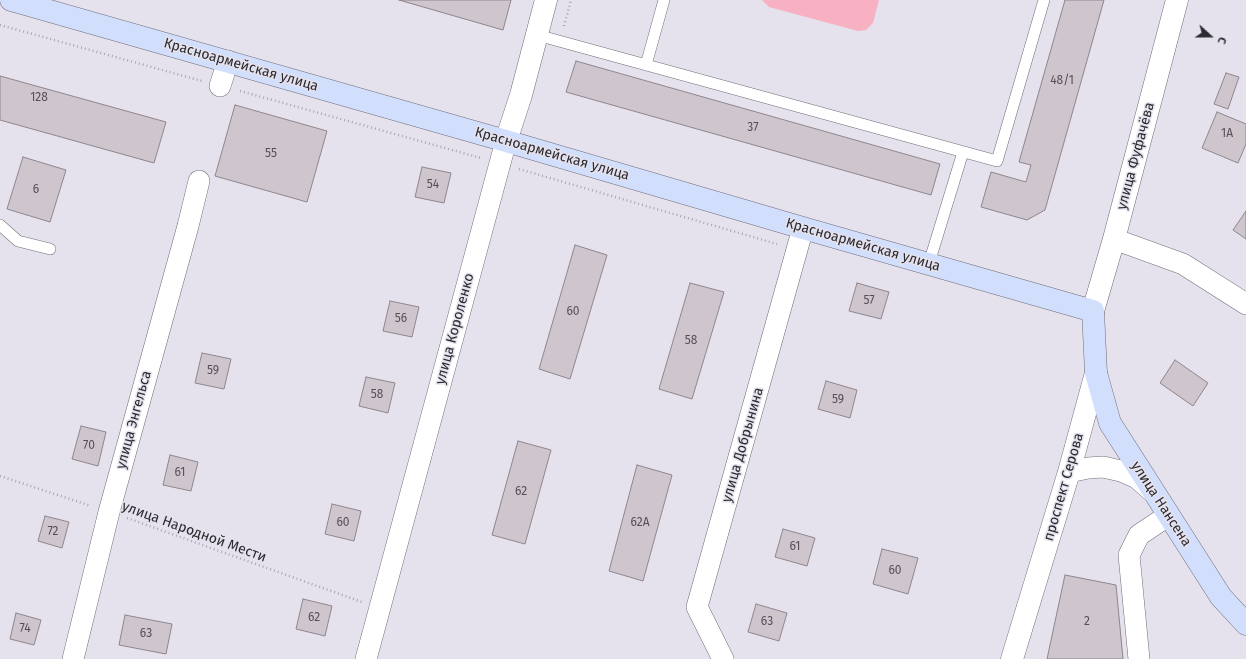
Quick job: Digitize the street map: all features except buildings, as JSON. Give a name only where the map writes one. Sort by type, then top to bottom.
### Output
[{"type":"main road","name":"Красноармейская улица","points":[[11,0],[506,140],[803,228],[1093,311]]},
{"type":"main road","name":"проспект Серова","points":[[1093,311],[1096,373]]},
{"type":"main road","name":"улица Нансена","points":[[1096,373],[1110,423],[1221,597],[1246,624]]},
{"type":"street","name":"улица Короленко","points":[[366,659],[506,140],[521,96],[546,0]]},
{"type":"street","name":"улица Фуфачёва","points":[[1093,311],[1114,239],[1178,0]]},
{"type":"street","points":[[220,86],[228,61]]},
{"type":"street","name":"улица Энгельса","points":[[73,659],[109,512],[199,181]]},
{"type":"street","name":"улица Добрынина","points":[[723,659],[697,607],[803,228]]},
{"type":"street","points":[[1114,239],[1183,264],[1246,304]]},
{"type":"street","name":"проспект Серова","points":[[1012,659],[1069,472],[1096,373]]},
{"type":"street","points":[[1069,472],[1103,467],[1121,471],[1136,478],[1153,492]]},
{"type":"street","points":[[1139,659],[1129,555],[1139,535],[1169,515]]},
{"type":"lane","points":[[646,65],[664,0]]},
{"type":"lane","points":[[537,35],[997,161],[1044,0]]},
{"type":"lane","points":[[929,263],[963,152]]},
{"type":"lane","points":[[0,225],[18,241],[50,249]]},
{"type":"path","points":[[560,41],[571,0]]},
{"type":"path","points":[[0,25],[220,86]]},
{"type":"path","name":"улица Народной Мести","points":[[0,476],[109,512],[379,609]]},
{"type":"shaded area","points":[[762,0],[879,0],[873,23],[866,30],[858,31],[769,7]]}]
